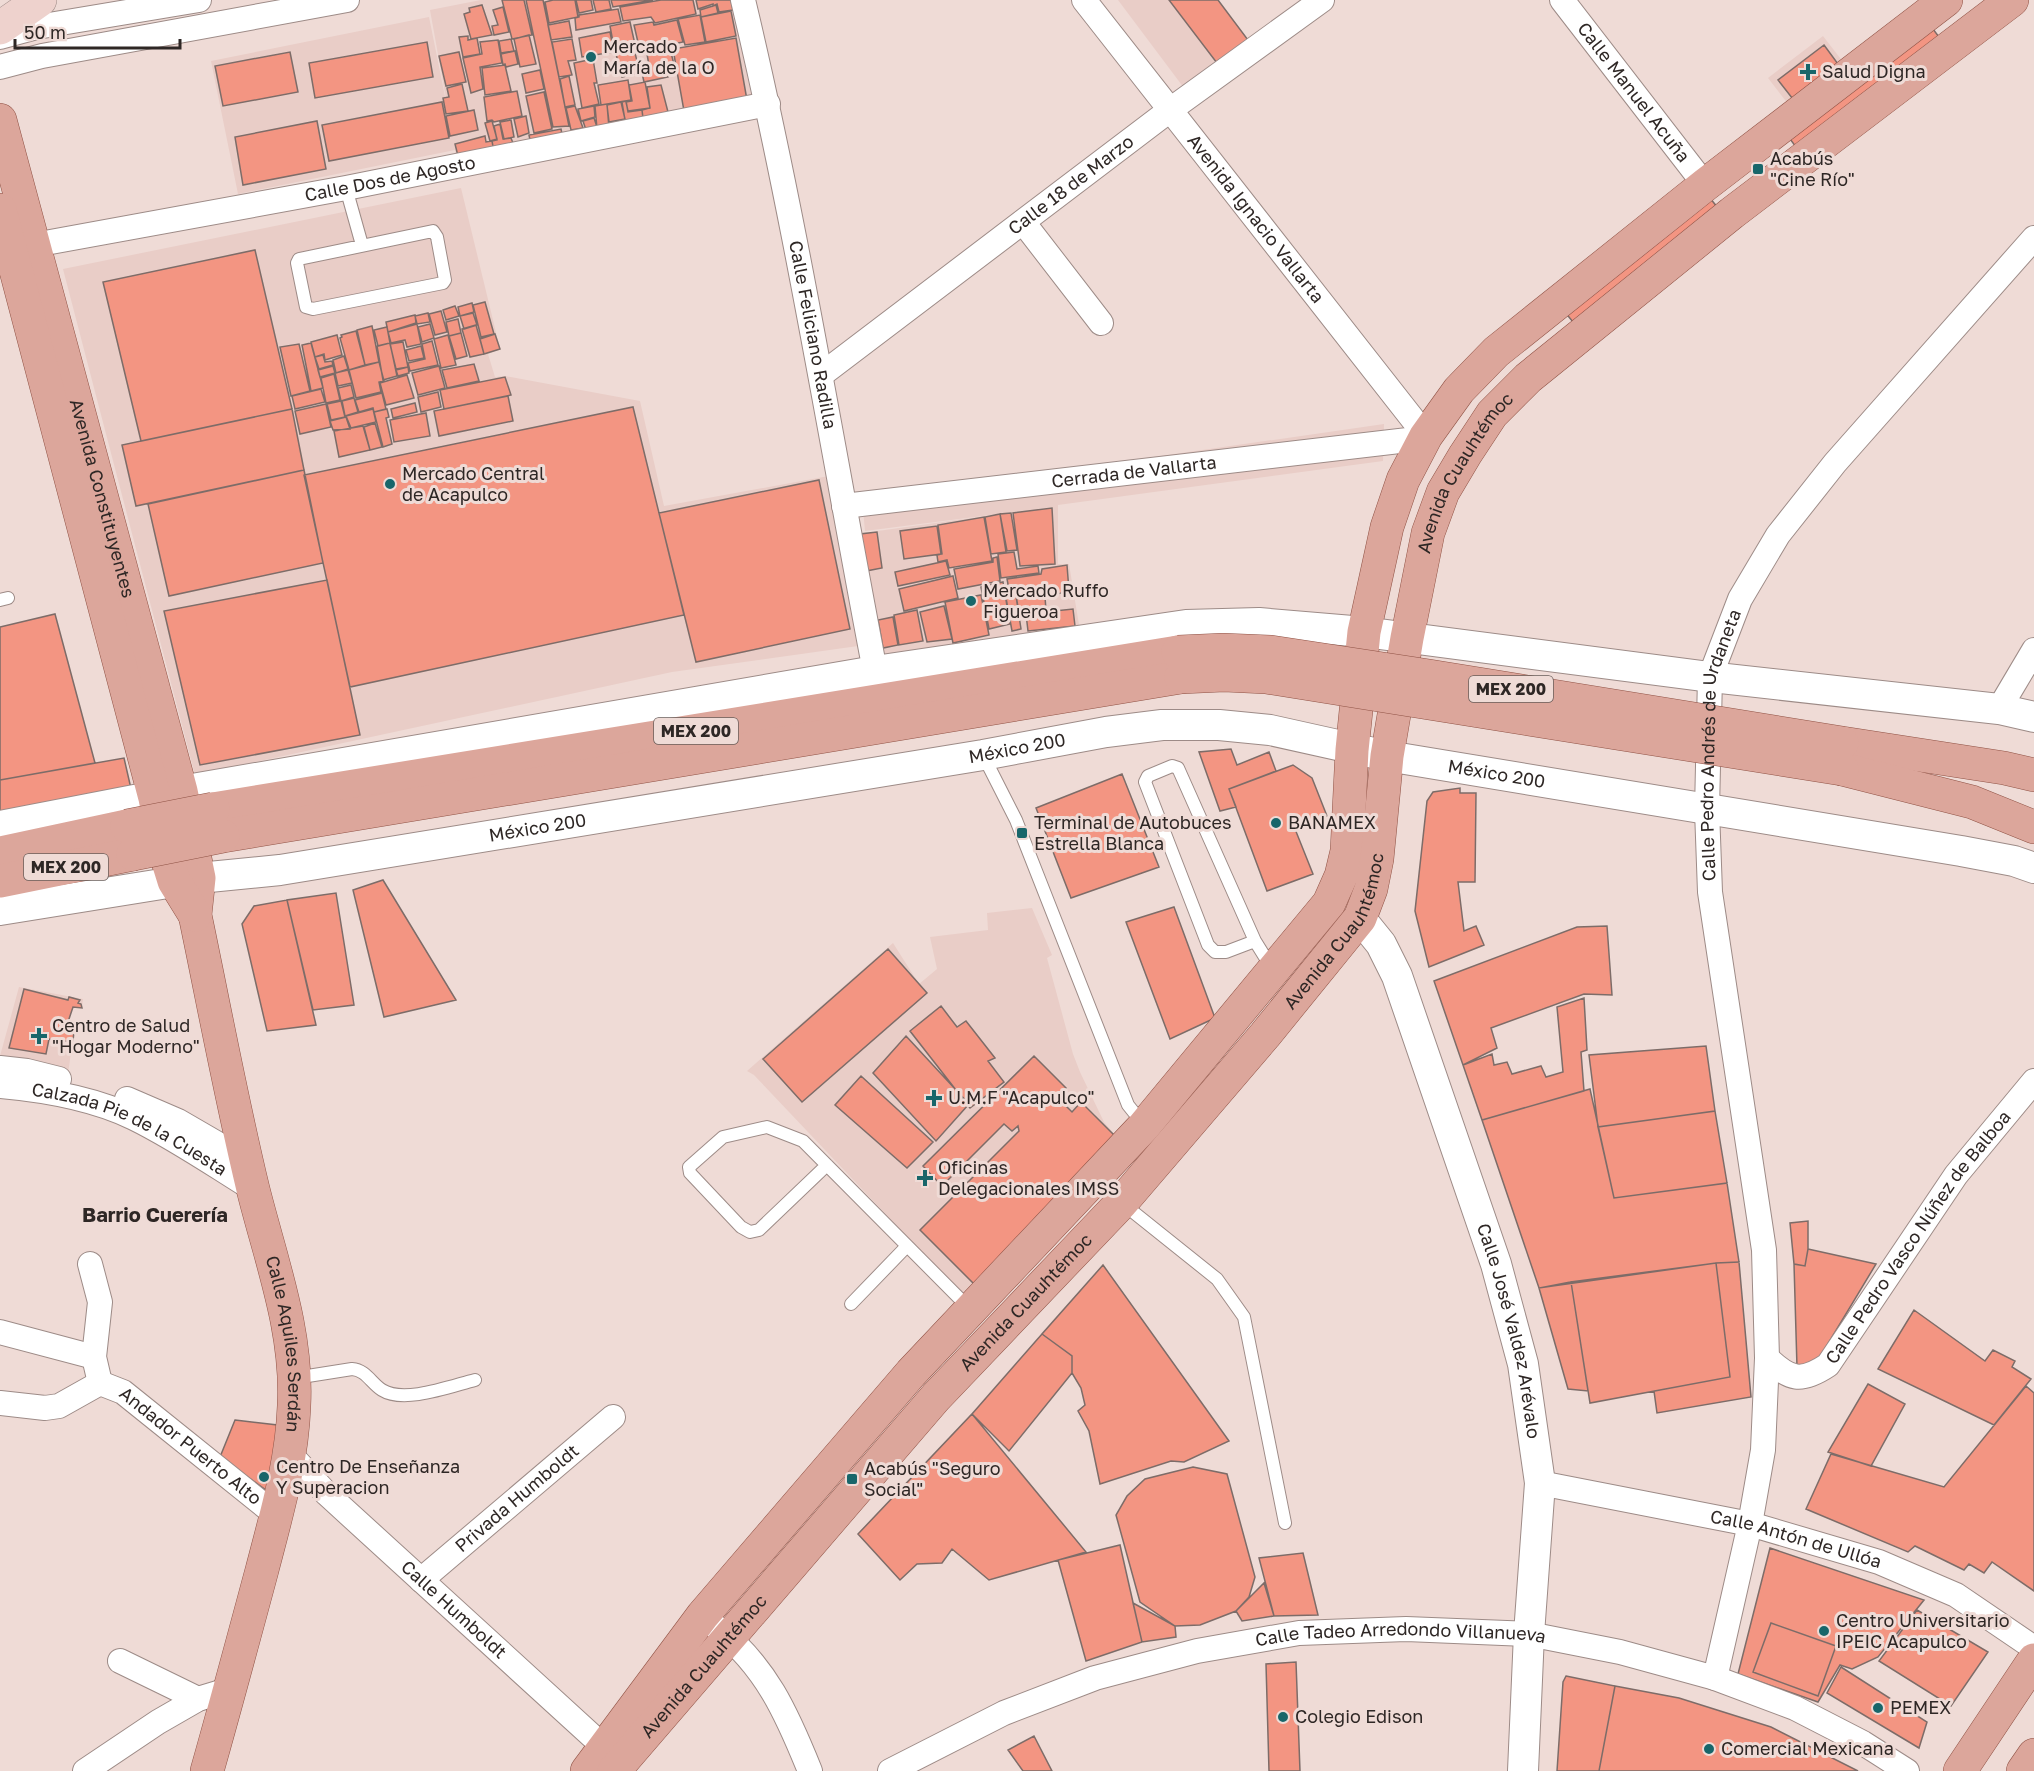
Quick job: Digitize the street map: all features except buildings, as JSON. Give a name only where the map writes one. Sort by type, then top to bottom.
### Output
[{"type":"main road","points":[[0,28],[40,0]]},
{"type":"main road","name":"Avenida Cuauhtémoc","points":[[607,1764],[702,1615],[911,1373],[1144,1126],[1329,903],[1341,876],[1347,851],[1352,750],[1364,632],[1387,527],[1403,480],[1426,437],[1459,390],[1496,352],[1705,185],[1946,0]]},
{"type":"main road","name":"Avenida Cuauhtémoc","points":[[607,1764],[729,1637],[936,1397],[1122,1202],[1265,1035],[1360,918],[1371,889],[1377,859],[1387,756],[1428,533],[1443,492],[1492,414],[1528,378],[1732,213],[2012,0]]},
{"type":"main road","name":"Avenida Constituyentes","points":[[0,120],[23,249],[168,794],[186,880]]},
{"type":"main road","name":"Avenida Constituyentes","points":[[0,210],[23,249]]},
{"type":"main road","name":"MEX 200","points":[[0,853],[130,840],[218,823],[1179,665],[1223,650],[1271,652],[1429,676],[1842,756],[2004,768],[2034,775]]},
{"type":"main road","name":"MEX 200","points":[[1842,756],[1972,802],[2034,827]]},
{"type":"main road","name":"MEX 200","points":[[0,880],[130,840]]},
{"type":"main road","name":"Calle Aquiles Serdán","points":[[186,880],[250,1175],[283,1299],[293,1351],[295,1404],[290,1454],[276,1515],[231,1689],[207,1771]]},
{"type":"main road","points":[[1960,1771],[2034,1660]]},
{"type":"main road","points":[[2023,1771],[2034,1755]]},
{"type":"street","points":[[0,37],[37,27],[199,0]]},
{"type":"street","points":[[0,67],[42,56],[347,0]]},
{"type":"street","name":"Calle Feliciano Radilla","points":[[743,0],[768,104],[821,375],[875,671]]},
{"type":"street","name":"Avenida Ignacio Vallarta","points":[[1084,0],[1426,437]]},
{"type":"street","name":"Calle 18 de Marzo","points":[[821,375],[1170,110],[1322,0]]},
{"type":"street","name":"Calle Manuel Acuña","points":[[1562,0],[1705,185]]},
{"type":"street","name":"Calle Dos de Agosto","points":[[23,249],[346,188],[768,104]]},
{"type":"street","points":[[1023,222],[1101,323]]},
{"type":"street","name":"Calle Pedro Andrés de Urdaneta","points":[[1767,1358],[1764,1250],[1710,892],[1707,810],[1710,677],[1740,599],[1778,535],[1835,463],[2034,238]]},
{"type":"street","name":"Cerrada de Vallarta","points":[[844,506],[1426,437]]},
{"type":"street","points":[[0,826],[168,794],[875,671],[1186,625],[1259,622],[1364,632],[1710,677],[1999,709],[2034,717]]},
{"type":"street","points":[[1999,709],[2034,650]]},
{"type":"street","name":"México 200","points":[[0,910],[186,880],[280,870],[983,755],[1106,732],[1162,725],[1219,724],[1270,730],[1352,750],[1961,851],[2014,861],[2034,868]]},
{"type":"street","name":"Calle José Valdez Arévalo","points":[[1360,918],[1381,944],[1397,976],[1496,1264],[1523,1364],[1540,1483],[1529,1635],[1523,1771]]},
{"type":"street","name":"Calzada Pie de la Cuesta","points":[[0,1068],[27,1071],[87,1085],[140,1104],[178,1121],[250,1175]]},
{"type":"street","name":"Calle Pedro Vasco Núñez de Balboa","points":[[1767,1358],[1781,1371],[1797,1378],[1813,1375],[1828,1365],[1956,1175],[2034,1081]]},
{"type":"street","name":"Calzada Pie de la Cuesta","points":[[0,1086],[26,1088],[84,1100],[132,1117],[250,1175]]},
{"type":"street","points":[[0,1403],[45,1408],[59,1406],[100,1383],[94,1357],[100,1302],[90,1264]]},
{"type":"street","points":[[0,1332],[94,1357]]},
{"type":"street","points":[[1715,1678],[1750,1524],[1763,1450],[1767,1358]]},
{"type":"street","name":"Andador Puerto Alto","points":[[100,1383],[123,1392],[276,1515]]},
{"type":"street","name":"Privada Humboldt","points":[[421,1581],[613,1418]]},
{"type":"street","name":"Calle Humboldt","points":[[290,1454],[327,1494],[421,1581],[607,1764]]},
{"type":"street","name":"Calle Antón de Ullóa","points":[[1540,1483],[1750,1524],[1879,1562],[1956,1595],[2034,1648]]},
{"type":"street","points":[[702,1615],[753,1660],[776,1696],[810,1771]]},
{"type":"street","name":"Calle Tadeo Arredondo Villanueva","points":[[890,1771],[1004,1713],[1095,1678],[1197,1651],[1299,1633],[1406,1629],[1529,1635],[1620,1652],[1715,1678],[1795,1708],[1863,1743],[1907,1771]]},
{"type":"street","points":[[120,1660],[198,1700]]},
{"type":"street","points":[[85,1771],[158,1722],[198,1700],[231,1689]]},
{"type":"lane","points":[[346,188],[362,244]]},
{"type":"lane","points":[[433,231],[437,237],[445,280],[440,284],[313,309],[306,307],[297,262],[299,258],[362,244],[433,231]]},
{"type":"lane","points":[[983,755],[1016,820],[1128,1105],[1144,1126]]},
{"type":"lane","points":[[1255,941],[1226,952],[1215,952],[1208,945],[1145,782],[1148,776],[1172,766],[1178,768],[1255,941],[1273,971]]},
{"type":"lane","points":[[827,1165],[759,1230],[750,1232],[741,1227],[697,1181],[690,1173],[689,1167],[723,1137],[767,1127],[804,1141],[971,1310]]},
{"type":"lane","points":[[1122,1202],[1217,1279],[1244,1317],[1286,1523]]},
{"type":"lane","points":[[851,1304],[907,1246]]},
{"type":"lane","points":[[293,1378],[352,1369],[360,1370],[383,1391],[401,1395],[415,1394],[475,1380]]},
{"type":"shaded area","points":[[481,0],[731,0],[753,103],[457,163],[455,150],[238,194],[211,61],[429,17],[450,121],[430,10]]},
{"type":"shaded area","points":[[1118,0],[1218,0],[1251,44],[1187,92]]},
{"type":"shaded area","name":"Salud Digna","points":[[1823,36],[1847,67],[1792,109],[1768,78]]},
{"type":"shaded area","name":"Mercado Central de Acapulco","points":[[461,188],[500,349],[488,354],[495,377],[505,376],[640,401],[664,506],[829,476],[858,646],[672,672],[195,775],[63,269]]},
{"type":"shaded area","points":[[1384,424],[1383,461],[1058,505],[1058,564],[1069,564],[1081,637],[879,664],[856,534],[1021,511],[865,531],[862,499]]},
{"type":"shaded area","name":"U.M.F \"Acapulco\"","points":[[1032,908],[1052,955],[1047,958],[1073,1054],[1104,1122],[1123,1144],[970,1303],[754,1075],[747,1071],[893,943],[919,984],[937,969],[930,937],[988,930],[987,913]]},
{"type":"shaded area","name":"Centro de Salud \"Hogar Moderno\"","points":[[19,987],[83,999],[82,1008],[72,1007],[66,1028],[74,1030],[68,1074],[0,1056]]},
{"type":"place","name":"Mercado María de la O","points":[[591,57]]},
{"type":"place","name":"Salud Digna","points":[[1808,72]]},
{"type":"place","name":"Acabús \"Cine Río\"","points":[[1758,169]]},
{"type":"place","name":"Mercado Central de Acapulco","points":[[390,484]]},
{"type":"place","name":"Mercado Ruffo Figueroa","points":[[971,601]]},
{"type":"place","name":"BANAMEX","points":[[1276,823]]},
{"type":"place","name":"Terminal de Autobuces Estrella Blanca","points":[[1022,833]]},
{"type":"place","name":"Centro de Salud \"Hogar Moderno\"","points":[[39,1036]]},
{"type":"place","name":"U.M.F \"Acapulco\"","points":[[934,1098]]},
{"type":"place","name":"Oficinas Delegacionales IMSS","points":[[925,1178]]},
{"type":"place","name":"Centro De Enseñanza Y Superacion","points":[[264,1477]]},
{"type":"place","name":"Acabús \"Seguro Social\"","points":[[852,1479]]},
{"type":"place","name":"Centro Universitario IPEIC Acapulco","points":[[1824,1631]]},
{"type":"place","name":"PEMEX","points":[[1878,1708]]},
{"type":"place","name":"Colegio Edison","points":[[1283,1717]]},
{"type":"place","name":"Comercial Mexicana","points":[[1709,1749]]},
{"type":"district","name":"Barrio Cuerería","points":[[155,1215]]}]
